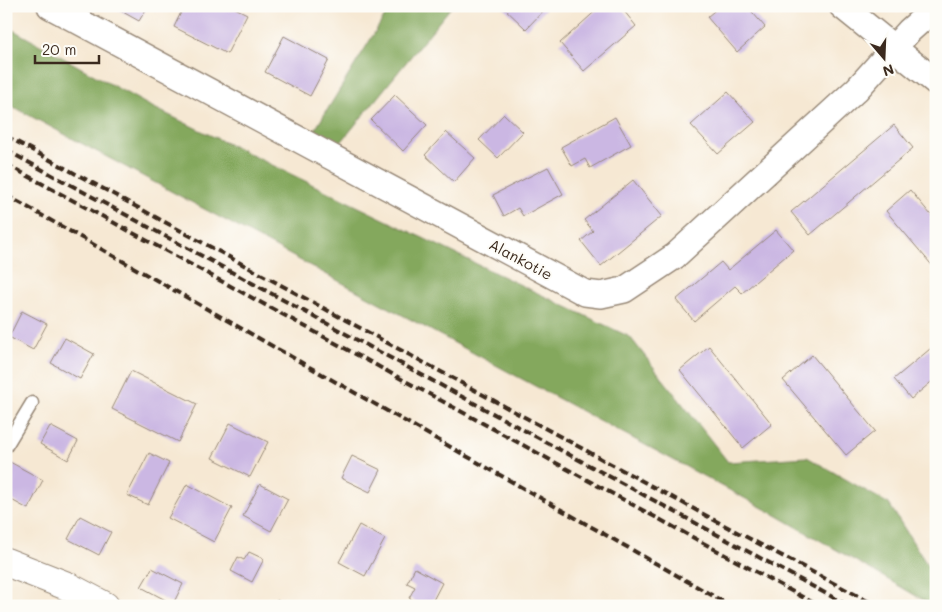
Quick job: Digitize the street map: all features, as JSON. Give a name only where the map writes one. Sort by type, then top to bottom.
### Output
[{"type":"street","name":"Alankotie","points":[[50,6],[577,289],[586,293],[601,294],[624,290],[675,256],[857,89],[909,31],[936,7]]},
{"type":"street","points":[[842,6],[936,82]]},
{"type":"street","points":[[6,562],[67,586],[105,606]]},
{"type":"lane","points":[[6,446],[32,403]]},
{"type":"green space","points":[[391,6],[452,6],[338,146],[313,133]]},
{"type":"green space","points":[[6,26],[148,105],[630,337],[728,462],[807,457],[889,504],[933,574],[932,605],[776,515],[6,103]]},
{"type":"building","points":[[112,6],[148,6],[139,21]]},
{"type":"building","points":[[184,6],[231,6],[247,14],[227,54],[174,27]]},
{"type":"building","points":[[502,6],[548,6],[526,29]]},
{"type":"building","points":[[601,6],[620,6],[636,26],[584,71],[560,43]]},
{"type":"building","points":[[720,6],[747,6],[765,27],[737,52],[707,17]]},
{"type":"building","points":[[284,36],[329,60],[310,96],[265,72]]},
{"type":"building","points":[[728,92],[755,122],[718,154],[691,125]]},
{"type":"building","points":[[395,95],[427,125],[403,151],[371,120]]},
{"type":"building","points":[[504,114],[523,132],[498,158],[479,140]]},
{"type":"building","points":[[615,117],[631,145],[590,168],[585,159],[572,166],[561,147]]},
{"type":"building","points":[[894,125],[913,148],[810,235],[791,212]]},
{"type":"building","points":[[446,132],[475,158],[454,182],[425,155]]},
{"type":"building","points":[[548,167],[563,194],[523,216],[518,208],[504,216],[493,195]]},
{"type":"building","points":[[633,180],[662,216],[601,266],[581,241],[593,231],[584,220]]},
{"type":"building","points":[[910,190],[936,221],[936,270],[886,211]]},
{"type":"building","points":[[776,230],[793,250],[742,293],[735,286],[694,321],[676,300],[721,262],[728,270]]},
{"type":"building","points":[[22,311],[47,324],[33,350],[9,337]]},
{"type":"building","points":[[65,338],[94,354],[80,379],[51,363]]},
{"type":"building","points":[[936,344],[936,378],[911,399],[894,379]]},
{"type":"building","points":[[709,346],[772,424],[743,448],[680,370]]},
{"type":"building","points":[[812,355],[875,431],[846,455],[783,380]]},
{"type":"building","points":[[131,371],[197,404],[178,442],[112,409]]},
{"type":"building","points":[[230,423],[268,442],[250,477],[212,458]]},
{"type":"building","points":[[50,426],[78,441],[68,460],[40,444]]},
{"type":"building","points":[[149,453],[169,463],[148,505],[127,495]]},
{"type":"building","points":[[352,456],[381,470],[370,492],[341,478]]},
{"type":"building","points":[[10,462],[43,480],[28,509],[6,497],[6,469]]},
{"type":"building","points":[[187,484],[232,508],[214,542],[168,518]]},
{"type":"building","points":[[260,484],[288,499],[271,531],[243,516]]},
{"type":"building","points":[[80,516],[111,532],[99,555],[68,539]]},
{"type":"building","points":[[359,525],[385,539],[365,576],[339,562]]},
{"type":"building","points":[[249,552],[264,559],[252,582],[231,571],[238,557],[244,560]]},
{"type":"building","points":[[152,568],[183,584],[173,604],[141,587]]},
{"type":"building","points":[[415,568],[442,583],[430,606],[422,606],[409,598],[415,587],[407,583]]},
{"type":"building","points":[[277,600],[288,606],[274,606]]},
{"type":"railway","points":[[6,136],[716,521],[877,606]]},
{"type":"railway","points":[[6,150],[849,606]]},
{"type":"railway","points":[[6,164],[819,606]]},
{"type":"railway","points":[[6,195],[731,606]]}]
